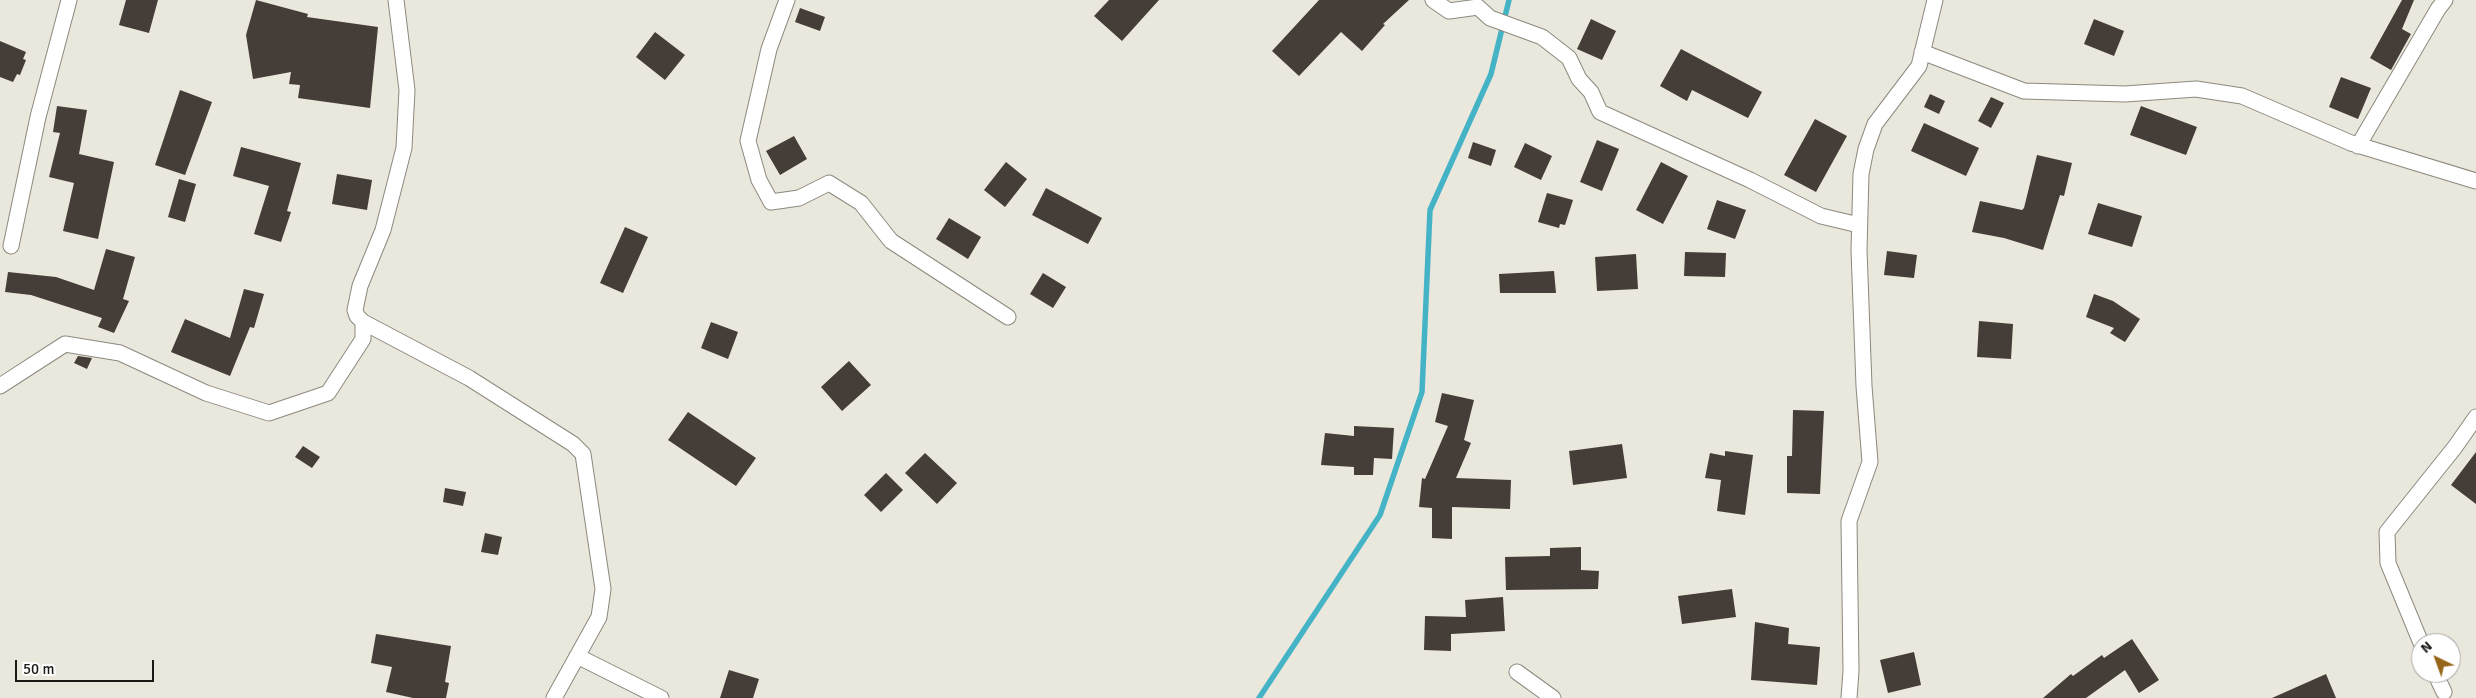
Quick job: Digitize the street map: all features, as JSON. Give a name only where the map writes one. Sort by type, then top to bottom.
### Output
[{"type":"street","points":[[10,246],[38,117],[69,0]]},
{"type":"street","points":[[396,0],[407,90],[404,148],[383,230],[360,286],[355,310],[356,316],[469,378],[573,444],[583,454],[604,589],[598,617],[554,698]]},
{"type":"street","points":[[787,0],[769,49],[748,141],[759,180],[771,202],[799,198],[829,183],[861,203],[891,241],[1008,317]]},
{"type":"street","points":[[1433,0],[1449,11],[1478,8],[1490,18],[1542,37],[1569,58],[1579,79],[1591,92],[1600,112],[1750,180],[1821,216],[1859,225]]},
{"type":"street","points":[[1849,698],[1849,521],[1870,462],[1864,386],[1859,225],[1861,174],[1866,149],[1875,124],[1919,66],[1935,0]]},
{"type":"street","points":[[2358,146],[2445,0]]},
{"type":"street","points":[[1922,52],[2024,91],[2125,94],[2196,89],[2242,96],[2358,146],[2476,181]]},
{"type":"street","points":[[0,386],[65,344],[120,353],[206,394],[269,412],[328,393],[363,339],[364,322]]},
{"type":"street","points":[[2417,633],[2388,563],[2387,532],[2455,447],[2476,417]]},
{"type":"street","points":[[577,656],[661,698]]},
{"type":"street","points":[[1517,672],[1553,698]]},
{"type":"street","points":[[2440,683],[2444,692]]},
{"type":"building","points":[[126,0],[158,0],[149,33],[119,25]]},
{"type":"building","points":[[256,0],[308,14],[307,17],[378,27],[370,108],[298,98],[300,85],[289,84],[291,72],[253,79],[246,35]]},
{"type":"building","points":[[1109,0],[1159,0],[1122,41],[1094,16]]},
{"type":"building","points":[[1319,0],[1409,0],[1383,24],[1385,25],[1362,51],[1341,32],[1299,76],[1272,51]]},
{"type":"building","points":[[2402,0],[2414,0],[2402,29],[2411,34],[2391,70],[2370,58]]},
{"type":"building","points":[[800,8],[825,17],[820,31],[795,22]]},
{"type":"building","points":[[1591,19],[1616,31],[1602,60],[1577,49]]},
{"type":"building","points":[[2094,19],[2124,31],[2114,56],[2084,44]]},
{"type":"building","points":[[655,32],[685,55],[665,80],[636,57]]},
{"type":"building","points":[[0,41],[26,52],[23,59],[26,60],[20,75],[17,74],[13,82],[0,77]]},
{"type":"building","points":[[1681,49],[1762,92],[1748,118],[1692,90],[1687,101],[1660,86]]},
{"type":"building","points":[[2341,77],[2371,88],[2358,119],[2329,107]]},
{"type":"building","points":[[180,90],[212,102],[185,175],[155,165]]},
{"type":"building","points":[[1930,94],[1945,101],[1939,114],[1924,107]]},
{"type":"building","points":[[1991,97],[2004,103],[1991,128],[1978,121]]},
{"type":"building","points":[[57,106],[87,110],[79,154],[114,162],[98,239],[63,231],[74,183],[49,177],[60,133],[53,132]]},
{"type":"building","points":[[2141,106],[2197,127],[2186,155],[2130,135]]},
{"type":"building","points":[[1815,119],[1847,136],[1816,192],[1784,175]]},
{"type":"building","points":[[1924,123],[1979,148],[1966,176],[1911,151]]},
{"type":"building","points":[[794,136],[807,159],[780,175],[766,151]]},
{"type":"building","points":[[1597,140],[1619,149],[1602,191],[1580,182]]},
{"type":"building","points":[[1473,142],[1496,150],[1491,166],[1468,158]]},
{"type":"building","points":[[1525,143],[1552,156],[1541,180],[1514,167]]},
{"type":"building","points":[[241,147],[301,163],[287,211],[291,212],[281,242],[254,234],[269,186],[233,176]]},
{"type":"building","points":[[2037,155],[2072,163],[2064,196],[2060,195],[2043,250],[2004,238],[1972,232],[1980,201],[2022,210],[2024,208]]},
{"type":"building","points":[[1006,162],[1027,179],[1005,207],[984,190]]},
{"type":"building","points":[[1661,162],[1688,176],[1663,224],[1636,210]]},
{"type":"building","points":[[337,174],[372,180],[367,210],[332,204]]},
{"type":"building","points":[[179,179],[196,184],[185,222],[168,217]]},
{"type":"building","points":[[1046,188],[1102,218],[1088,244],[1032,215]]},
{"type":"building","points":[[1547,193],[1573,200],[1565,225],[1560,224],[1559,228],[1538,222]]},
{"type":"building","points":[[1717,200],[1746,210],[1735,239],[1707,229]]},
{"type":"building","points":[[2098,203],[2142,216],[2132,247],[2088,234]]},
{"type":"building","points":[[949,218],[981,237],[968,259],[936,239]]},
{"type":"building","points":[[625,227],[648,237],[623,293],[600,283]]},
{"type":"building","points":[[106,249],[135,257],[123,299],[129,301],[114,333],[98,327],[102,318],[31,295],[5,292],[8,272],[56,277],[94,290]]},
{"type":"building","points":[[1887,251],[1917,255],[1914,278],[1884,275]]},
{"type":"building","points":[[1685,252],[1726,253],[1725,277],[1684,276]]},
{"type":"building","points":[[1636,254],[1638,289],[1597,291],[1595,257]]},
{"type":"building","points":[[1554,271],[1556,293],[1500,293],[1499,274]]},
{"type":"building","points":[[1043,273],[1066,287],[1053,308],[1030,294]]},
{"type":"building","points":[[244,289],[264,294],[254,328],[250,327],[230,376],[171,352],[185,319],[230,338]]},
{"type":"building","points":[[2094,294],[2113,301],[2140,319],[2125,342],[2110,333],[2114,328],[2086,317]]},
{"type":"building","points":[[1979,321],[2013,324],[2011,359],[1977,357]]},
{"type":"building","points":[[711,322],[738,332],[728,359],[701,348]]},
{"type":"building","points":[[78,356],[92,358],[87,369],[74,363]]},
{"type":"building","points":[[849,361],[871,385],[842,411],[821,387]]},
{"type":"building","points":[[1442,393],[1474,400],[1464,440],[1471,443],[1456,478],[1511,480],[1510,509],[1452,507],[1452,539],[1432,538],[1432,508],[1419,507],[1422,478],[1425,479],[1448,426],[1435,422]]},
{"type":"building","points":[[1793,410],[1824,411],[1820,494],[1787,493],[1787,456],[1792,456]]},
{"type":"building","points":[[688,412],[756,458],[736,486],[668,440]]},
{"type":"building","points":[[1354,426],[1394,428],[1392,459],[1374,458],[1373,475],[1354,475],[1354,467],[1321,465],[1325,433],[1354,436]]},
{"type":"building","points":[[1622,444],[1627,478],[1573,485],[1569,451]]},
{"type":"building","points":[[303,446],[320,457],[312,468],[295,457]]},
{"type":"building","points":[[1725,451],[1753,455],[1745,515],[1717,511],[1721,480],[1705,478],[1710,453],[1725,456]]},
{"type":"building","points":[[2476,452],[2476,504],[2451,485]]},
{"type":"building","points":[[925,453],[957,483],[937,504],[905,473]]},
{"type":"building","points":[[886,473],[903,490],[881,512],[864,495]]},
{"type":"building","points":[[445,488],[466,492],[463,506],[443,502]]},
{"type":"building","points":[[485,533],[502,537],[498,555],[481,552]]},
{"type":"building","points":[[1581,547],[1581,570],[1599,571],[1598,589],[1506,590],[1505,557],[1550,556],[1550,548]]},
{"type":"building","points":[[1732,589],[1736,617],[1682,624],[1678,596]]},
{"type":"building","points":[[1503,597],[1505,631],[1451,634],[1451,651],[1424,650],[1425,616],[1466,617],[1465,600]]},
{"type":"building","points":[[1755,622],[1789,628],[1788,644],[1820,647],[1817,685],[1751,680]]},
{"type":"building","points":[[376,634],[451,646],[445,682],[449,683],[446,698],[413,698],[386,692],[392,667],[371,663]]},
{"type":"building","points":[[2132,639],[2159,680],[2139,693],[2125,670],[2086,698],[2043,698],[2071,674],[2073,676],[2102,655],[2104,658]]},
{"type":"building","points":[[1914,652],[1921,685],[1888,693],[1880,660]]},
{"type":"building","points":[[729,670],[759,679],[753,698],[720,698]]},
{"type":"building","points":[[2326,674],[2336,698],[2272,698]]},
{"type":"waterway","points":[[1259,698],[1380,515],[1422,392],[1430,210],[1491,74],[1509,0]]}]
